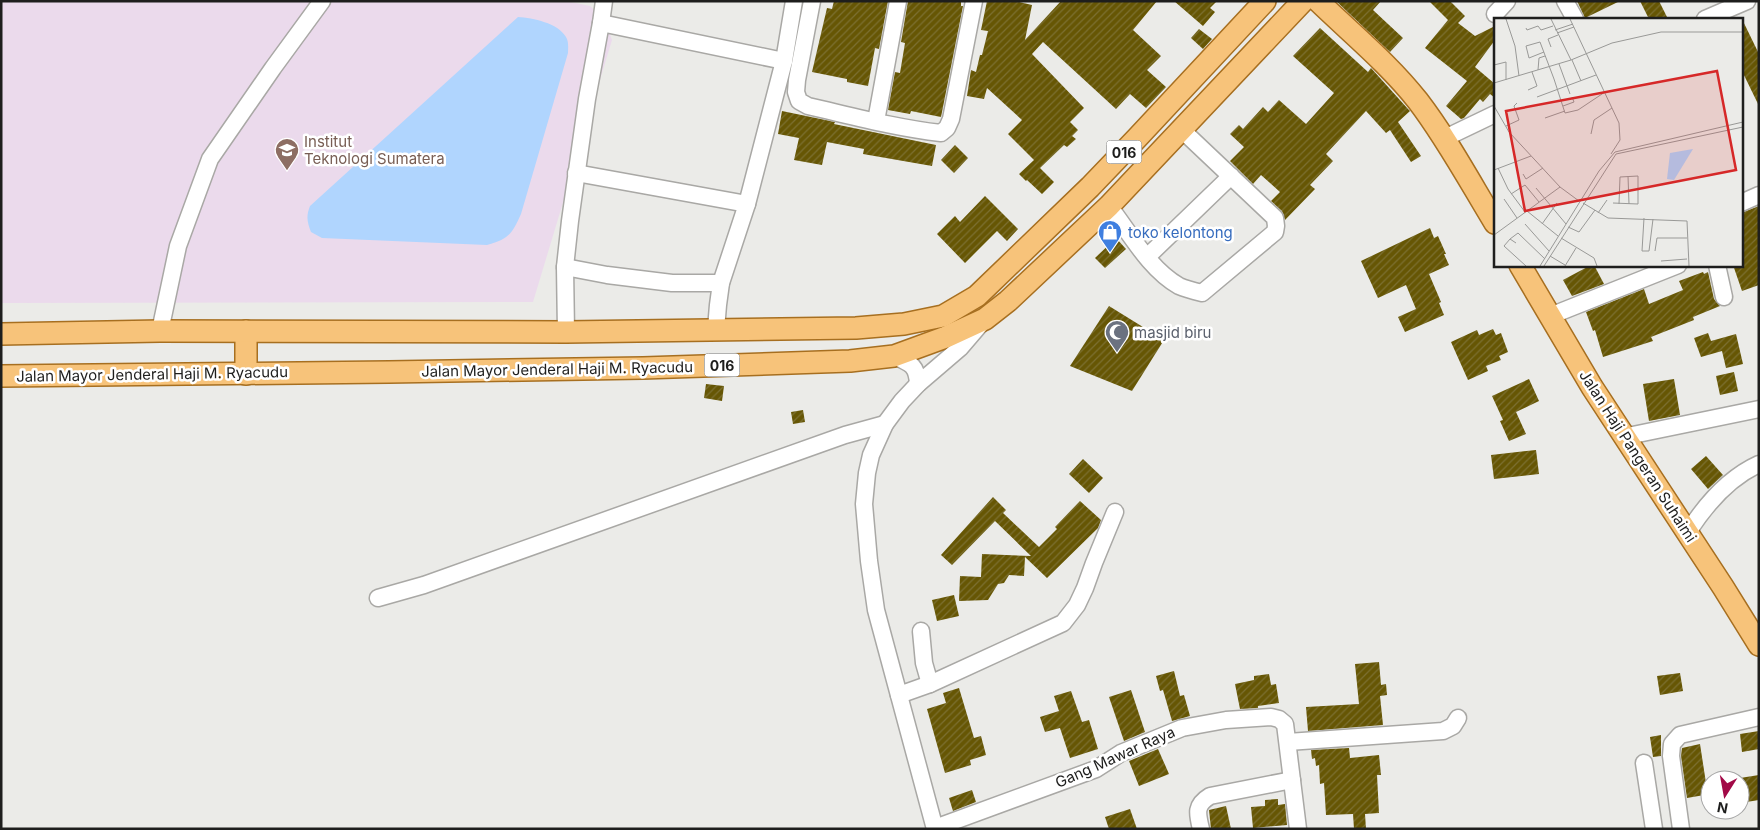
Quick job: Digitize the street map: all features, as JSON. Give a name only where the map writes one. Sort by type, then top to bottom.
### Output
[{"type":"main road","name":"016","points":[[1,334],[160,331],[566,332],[856,328],[904,324],[943,316],[977,296],[1090,186],[1265,1]]},
{"type":"main road","name":"Jalan Mayor Jenderal Haji M. Ryacudu","points":[[1,376],[642,368],[850,361],[894,356],[946,337],[985,318],[1021,288],[1110,206],[1303,1]]},
{"type":"main road","points":[[1318,1],[1387,66],[1417,100],[1445,138],[1494,222]]},
{"type":"main road","points":[[1090,186],[1110,206]]},
{"type":"main road","name":"Jalan Haji Pangeran Suhaimi","points":[[1521,266],[1624,437],[1688,532],[1759,645]]},
{"type":"main road","points":[[246,331],[246,374]]},
{"type":"street","points":[[160,331],[178,246],[210,159],[322,1]]},
{"type":"street","points":[[566,332],[566,267],[576,173],[604,1]]},
{"type":"street","points":[[716,329],[721,283],[747,204],[784,61],[794,1]]},
{"type":"street","points":[[812,1],[796,80],[796,92],[799,101],[808,106],[917,130],[941,133],[947,128],[951,119],[974,1]]},
{"type":"street","points":[[876,121],[898,1]]},
{"type":"street","points":[[1495,14],[1507,1]]},
{"type":"street","points":[[1565,1],[1574,18]]},
{"type":"street","points":[[1707,18],[1747,1]]},
{"type":"street","points":[[601,23],[784,61]]},
{"type":"street","points":[[1445,138],[1494,114]]},
{"type":"street","points":[[1110,206],[1147,257],[1166,277],[1181,287],[1202,293],[1275,232],[1275,218],[1182,130]]},
{"type":"street","points":[[576,173],[747,204]]},
{"type":"street","points":[[1147,257],[1231,176]]},
{"type":"street","points":[[1742,203],[1759,195]]},
{"type":"street","points":[[1550,316],[1675,266]]},
{"type":"street","points":[[1717,266],[1724,297]]},
{"type":"street","points":[[566,267],[607,275],[672,283],[721,283]]},
{"type":"street","points":[[935,828],[876,610],[869,562],[864,504],[867,473],[885,424],[902,401],[918,384],[960,348],[985,318]]},
{"type":"street","points":[[894,356],[913,366],[918,374],[918,384]]},
{"type":"street","points":[[1624,437],[1759,410]]},
{"type":"street","points":[[378,598],[424,585],[837,438],[885,424]]},
{"type":"street","points":[[1688,532],[1702,510],[1722,489],[1743,471],[1759,464]]},
{"type":"street","points":[[899,695],[930,684],[1063,623],[1077,606],[1115,512]]},
{"type":"street","points":[[920,631],[924,663],[930,684]]},
{"type":"street","name":"Gang Mawar Raya","points":[[935,828],[1096,769],[1121,753],[1182,728],[1226,720],[1271,717],[1279,719],[1285,724],[1298,829]]},
{"type":"street","points":[[1682,829],[1671,756],[1672,744],[1680,735],[1759,717]]},
{"type":"street","points":[[1288,742],[1443,731],[1454,726],[1458,718]]},
{"type":"street","points":[[1644,763],[1654,829]]},
{"type":"street","points":[[1201,829],[1198,809],[1202,801],[1210,796],[1292,780]]},
{"type":"street","points":[[1651,809],[1679,804]]},
{"type":"shaded area","name":"Institut Teknologi Sumatera","points":[[1,1],[566,1],[590,6],[604,19],[612,40],[533,302],[1,303]]},
{"type":"water","points":[[518,17],[538,20],[557,28],[567,39],[568,53],[521,214],[509,235],[487,245],[322,238],[311,232],[308,219],[310,206]]},
{"type":"building","points":[[834,1],[888,1],[879,49],[875,48],[868,86],[847,82],[847,79],[812,72],[827,8],[832,9]]},
{"type":"building","points":[[908,1],[961,1],[961,6],[963,6],[941,117],[911,111],[910,114],[888,110],[895,72],[900,73],[905,43],[901,42]]},
{"type":"building","points":[[987,1],[1015,1],[1032,5],[1025,40],[1061,1],[1157,1],[1133,30],[1161,56],[1147,70],[1166,87],[1146,108],[1130,94],[1116,109],[1043,42],[1032,54],[1084,108],[1070,122],[1078,130],[1072,136],[1076,139],[1067,147],[1064,145],[1040,168],[1054,182],[1042,194],[1019,174],[1034,160],[1008,134],[1022,120],[987,88],[984,99],[967,96],[971,70],[976,72],[988,31],[981,30]]},
{"type":"building","points":[[1174,1],[1217,1],[1210,8],[1215,12],[1203,26]]},
{"type":"building","points":[[1336,1],[1381,1],[1373,10],[1403,38],[1390,52]]},
{"type":"building","points":[[1429,1],[1450,1],[1465,16],[1458,23],[1475,36],[1494,26],[1494,41],[1475,67],[1494,83],[1494,97],[1490,94],[1483,102],[1480,99],[1461,119],[1446,106],[1467,81],[1425,48],[1448,20]]},
{"type":"building","points":[[1577,1],[1620,1],[1585,18]]},
{"type":"building","points":[[1640,1],[1659,1],[1668,18],[1648,18]]},
{"type":"building","points":[[1742,19],[1759,54],[1759,106],[1742,71]]},
{"type":"building","points":[[1320,28],[1368,72],[1371,68],[1410,111],[1398,122],[1421,156],[1411,162],[1390,130],[1386,133],[1366,111],[1326,154],[1333,161],[1310,185],[1315,189],[1285,220],[1282,211],[1271,201],[1280,192],[1261,175],[1253,184],[1230,161],[1244,147],[1230,134],[1239,125],[1243,129],[1263,107],[1268,112],[1279,100],[1306,124],[1334,93],[1293,56]]},
{"type":"building","points":[[1199,29],[1212,39],[1203,49],[1191,38]]},
{"type":"building","points":[[782,111],[936,145],[932,166],[863,154],[864,149],[827,142],[822,165],[794,160],[799,138],[778,134]]},
{"type":"building","points":[[955,145],[968,158],[954,173],[941,160]]},
{"type":"building","points":[[985,196],[1018,229],[1007,241],[997,231],[965,263],[937,234],[955,216],[960,222]]},
{"type":"building","points":[[1759,206],[1759,285],[1742,291],[1733,266],[1742,266],[1742,213]]},
{"type":"building","points":[[1430,228],[1434,238],[1438,236],[1449,265],[1429,274],[1441,302],[1439,303],[1444,315],[1405,332],[1398,317],[1416,309],[1406,285],[1378,298],[1361,261]]},
{"type":"building","name":"toko kelontong","points":[[1116,238],[1126,249],[1105,268],[1095,258]]},
{"type":"building","points":[[1589,266],[1595,266],[1604,284],[1572,296],[1563,280]]},
{"type":"building","points":[[1703,272],[1704,274],[1708,272],[1714,299],[1720,306],[1693,317],[1694,320],[1651,337],[1653,341],[1603,357],[1595,330],[1593,331],[1586,312],[1644,289],[1649,304],[1683,290],[1679,281]]},
{"type":"building","name":"masjid biru","points":[[1109,306],[1164,340],[1132,391],[1070,366]]},
{"type":"building","points":[[1493,329],[1496,335],[1501,333],[1508,352],[1499,356],[1501,360],[1486,366],[1488,371],[1468,380],[1451,342],[1477,330],[1479,335]]},
{"type":"building","points":[[1708,333],[1711,341],[1736,334],[1743,364],[1726,368],[1722,351],[1701,357],[1694,338]]},
{"type":"building","points":[[1734,372],[1738,391],[1720,395],[1716,376]]},
{"type":"building","points":[[1529,379],[1539,401],[1516,412],[1526,434],[1509,441],[1500,421],[1503,420],[1492,396]]},
{"type":"building","points":[[1674,379],[1680,415],[1649,421],[1643,384]]},
{"type":"building","points":[[706,384],[724,386],[722,401],[704,398]]},
{"type":"building","points":[[803,410],[805,422],[793,424],[791,412]]},
{"type":"building","points":[[1536,450],[1539,474],[1494,479],[1491,455]]},
{"type":"building","points":[[1706,456],[1723,475],[1708,489],[1691,469]]},
{"type":"building","points":[[1083,459],[1103,478],[1089,493],[1069,474]]},
{"type":"building","points":[[993,497],[1006,510],[1003,513],[1039,547],[1080,501],[1101,520],[1098,528],[1047,578],[1025,557],[1024,576],[1009,575],[1004,583],[998,584],[988,600],[959,601],[960,576],[981,577],[982,554],[1031,556],[995,521],[952,565],[941,555]]},
{"type":"building","points":[[954,595],[959,616],[937,621],[932,600]]},
{"type":"building","points":[[1379,662],[1381,685],[1386,684],[1387,695],[1380,696],[1383,725],[1308,731],[1306,707],[1359,704],[1355,664]]},
{"type":"building","points":[[1174,671],[1180,696],[1184,695],[1190,716],[1172,721],[1163,690],[1160,691],[1156,676]]},
{"type":"building","points":[[1680,673],[1683,691],[1660,695],[1657,676]]},
{"type":"building","points":[[1269,674],[1271,685],[1276,684],[1279,703],[1258,706],[1258,708],[1240,709],[1235,684],[1254,680],[1254,676]]},
{"type":"building","points":[[959,688],[974,738],[981,736],[986,755],[970,760],[971,765],[945,773],[927,709],[946,703],[943,693]]},
{"type":"building","points":[[1131,690],[1145,732],[1124,741],[1109,697]]},
{"type":"building","points":[[1071,691],[1082,722],[1089,720],[1098,749],[1070,758],[1060,728],[1045,732],[1040,717],[1059,711],[1054,696]]},
{"type":"building","points":[[1759,731],[1759,749],[1742,752],[1740,734]]},
{"type":"building","points":[[1661,735],[1661,756],[1653,757],[1650,737]]},
{"type":"building","points":[[1700,744],[1704,770],[1700,770],[1700,796],[1687,798],[1681,756],[1682,748]]},
{"type":"building","points":[[1349,748],[1350,758],[1379,755],[1381,775],[1377,775],[1379,813],[1365,814],[1366,829],[1354,829],[1353,814],[1326,815],[1324,783],[1320,784],[1319,765],[1316,766],[1315,758],[1312,759],[1311,750]]},
{"type":"building","points":[[1158,749],[1169,774],[1139,786],[1129,761]]},
{"type":"building","points":[[1759,775],[1759,800],[1750,801],[1750,776]]},
{"type":"building","points":[[972,790],[976,802],[953,811],[949,798]]},
{"type":"building","points":[[1278,799],[1278,805],[1285,804],[1287,825],[1253,828],[1251,807],[1265,806],[1265,800]]},
{"type":"building","points":[[1226,806],[1231,829],[1211,829],[1209,810]]},
{"type":"building","points":[[1130,809],[1137,829],[1109,829],[1105,817]]},
{"type":"place","name":"Institut Teknologi Sumatera","points":[[287,171]]},
{"type":"place","name":"toko kelontong","points":[[1110,253]]},
{"type":"place","name":"masjid biru","points":[[1117,353]]}]
